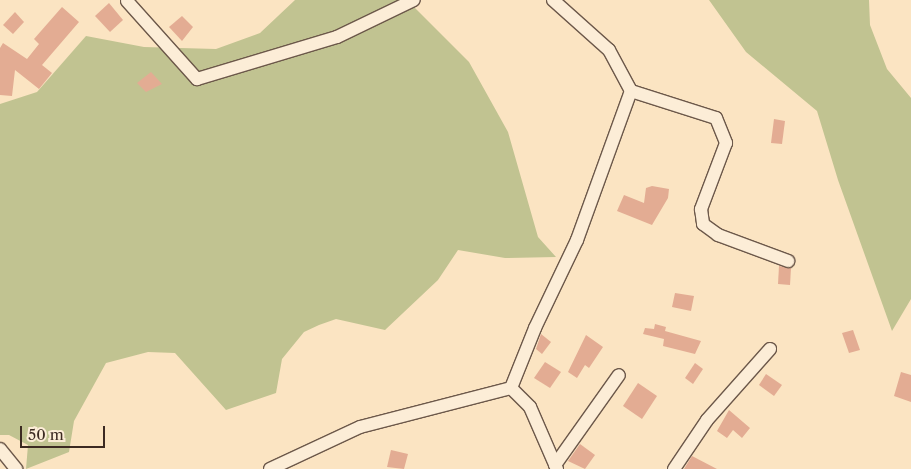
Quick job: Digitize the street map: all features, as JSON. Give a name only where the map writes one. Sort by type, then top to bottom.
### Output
[{"type":"street","points":[[127,1],[197,79],[337,37],[414,0]]},
{"type":"street","points":[[553,0],[608,50],[631,91],[716,118],[726,143],[701,209],[703,224],[718,235],[788,261]]},
{"type":"street","points":[[511,388],[535,328],[577,240],[631,91]]},
{"type":"street","points":[[674,469],[707,420],[770,349]]},
{"type":"street","points":[[556,467],[619,375]]},
{"type":"street","points":[[511,388],[530,407],[556,467]]},
{"type":"street","points":[[270,469],[360,427],[511,388]]},
{"type":"street","points":[[0,449],[16,469]]},
{"type":"green space","points":[[295,0],[406,0],[411,4],[469,62],[508,132],[538,237],[556,257],[505,258],[458,250],[438,280],[385,330],[336,319],[304,332],[282,359],[276,393],[226,410],[175,353],[148,352],[106,363],[74,421],[69,452],[26,469],[28,445],[9,435],[0,435],[0,104],[37,92],[86,36],[144,47],[216,49],[260,33]]},
{"type":"green space","points":[[709,0],[869,0],[870,25],[887,69],[911,98],[911,299],[892,331],[838,180],[817,111],[746,52]]},
{"type":"building","points":[[109,3],[123,20],[110,32],[95,16]]},
{"type":"building","points":[[62,7],[79,22],[42,65],[52,73],[39,89],[15,70],[12,96],[0,95],[0,48],[3,43],[27,59],[39,44],[34,39]]},
{"type":"building","points":[[15,12],[24,22],[13,34],[3,25]]},
{"type":"building","points":[[182,16],[193,27],[182,41],[169,27]]},
{"type":"building","points":[[151,72],[162,84],[146,92],[137,83]]},
{"type":"building","points":[[774,119],[785,121],[782,144],[771,143]]},
{"type":"building","points":[[652,186],[669,189],[668,198],[652,225],[617,211],[624,195],[644,203],[646,188]]},
{"type":"building","points":[[779,266],[791,268],[790,285],[778,284]]},
{"type":"building","points":[[675,293],[694,296],[691,311],[672,307]]},
{"type":"building","points":[[655,324],[666,327],[665,331],[701,341],[695,354],[663,346],[664,339],[643,334],[645,328],[654,329]]},
{"type":"building","points":[[853,330],[860,350],[849,353],[842,333]]},
{"type":"building","points":[[541,334],[551,342],[542,354],[536,349]]},
{"type":"building","points":[[586,335],[603,347],[589,368],[585,365],[577,378],[568,372]]},
{"type":"building","points":[[545,362],[561,372],[550,388],[534,378]]},
{"type":"building","points":[[695,363],[703,369],[693,384],[685,378]]},
{"type":"building","points":[[901,372],[911,375],[911,402],[894,396]]},
{"type":"building","points":[[766,374],[782,385],[774,396],[759,385]]},
{"type":"building","points":[[638,383],[657,396],[642,419],[623,406]]},
{"type":"building","points":[[729,410],[750,428],[742,438],[733,430],[727,438],[717,431]]},
{"type":"building","points":[[580,444],[595,455],[585,469],[568,461]]},
{"type":"building","points":[[391,450],[408,454],[404,469],[387,467]]},
{"type":"building","points":[[692,456],[717,469],[684,469]]}]
